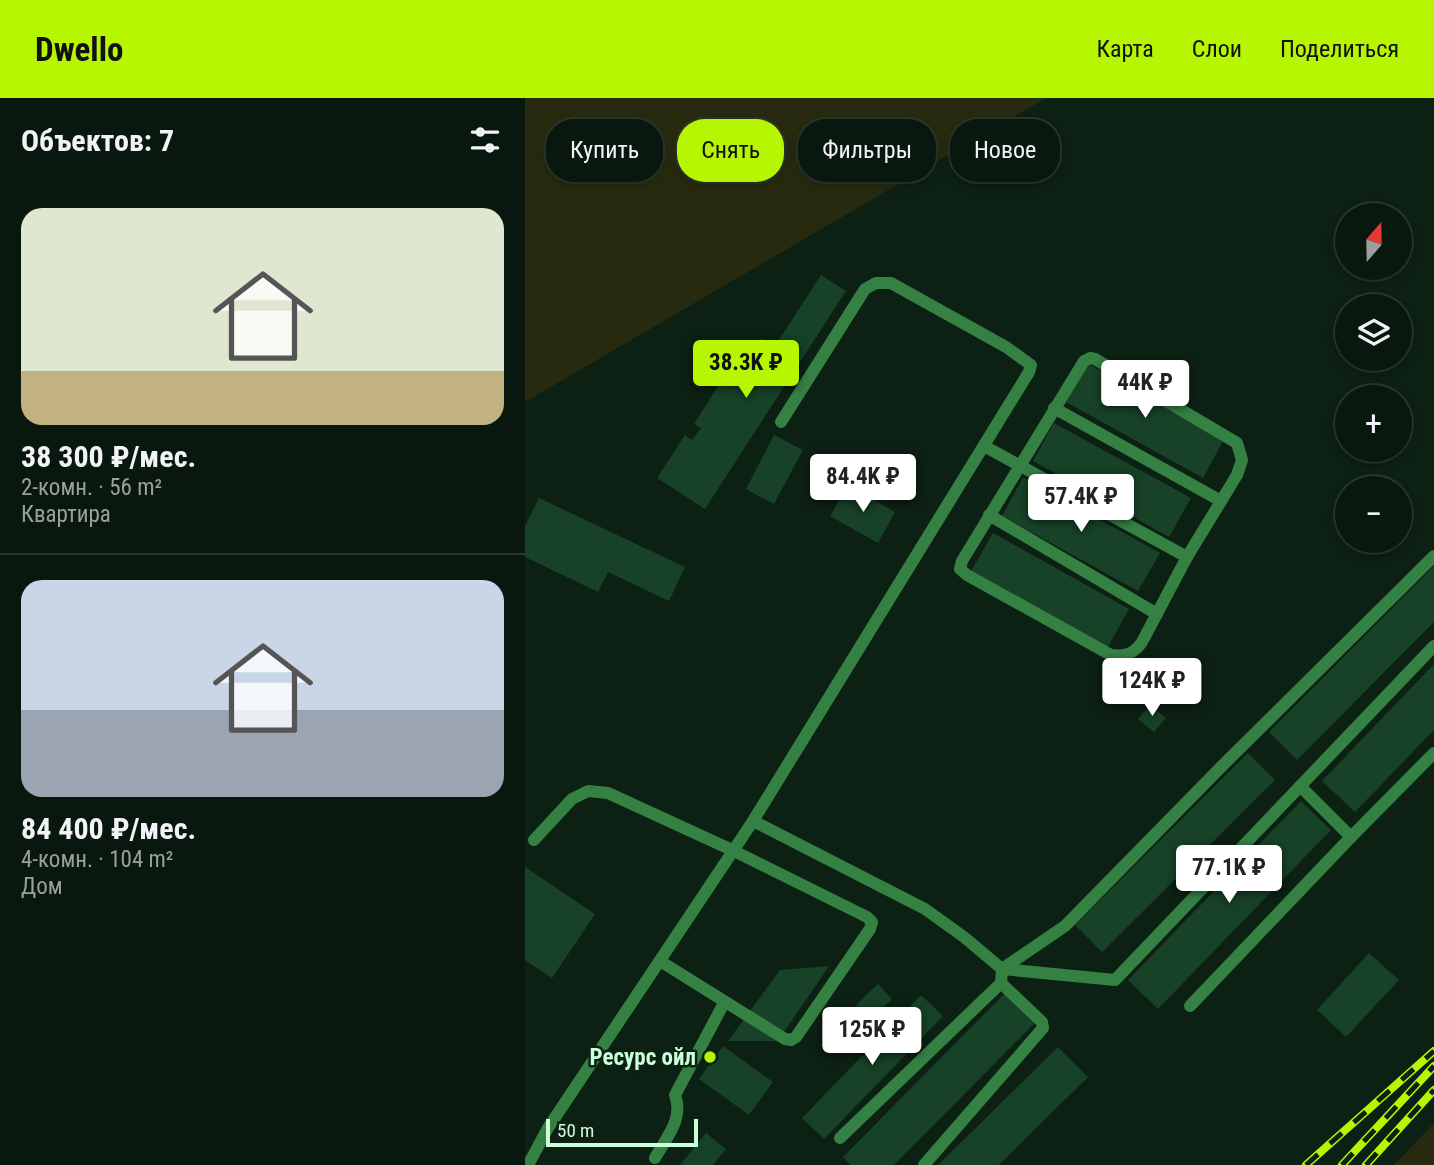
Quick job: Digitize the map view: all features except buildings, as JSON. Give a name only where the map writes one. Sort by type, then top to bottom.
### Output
[{"type":"lane","points":[[528,1165],[548,1128],[753,821],[1031,365],[1006,347],[891,283],[876,283],[865,289],[781,422]]},
{"type":"lane","points":[[1095,359],[1237,443],[1241,451],[1241,468],[1187,557],[1136,650],[1120,656],[1111,655],[960,569],[962,561],[1054,408],[1084,361],[1095,359]]},
{"type":"lane","points":[[1054,408],[1221,502]]},
{"type":"lane","points":[[984,446],[1187,557]]},
{"type":"lane","points":[[989,515],[1157,614]]},
{"type":"lane","points":[[1002,969],[1065,926],[1434,556]]},
{"type":"lane","points":[[753,821],[925,909],[1002,969],[1115,980],[1434,646]]},
{"type":"lane","points":[[1190,1006],[1434,753]]},
{"type":"lane","points":[[1300,786],[1351,837]]},
{"type":"lane","points":[[534,840],[572,799],[588,791],[608,793],[732,850],[867,917],[872,922],[826,994],[796,1037],[791,1040],[724,1003],[660,961]]},
{"type":"lane","points":[[840,1138],[1001,983],[1002,969]]},
{"type":"lane","points":[[924,1165],[1043,1028],[1042,1022],[1001,983]]},
{"type":"lane","points":[[655,1158],[679,1116],[675,1095],[724,1003]]},
{"type":"green space","points":[[525,98],[1046,98],[1010,119],[950,119],[950,154],[936,162],[936,119],[798,119],[798,182],[902,182],[525,402]]},
{"type":"green space","points":[[1434,1123],[1434,1165],[1394,1165]]},
{"type":"railway","points":[[1306,1165],[1434,1051]]},
{"type":"railway","points":[[1342,1165],[1434,1066]]},
{"type":"railway","points":[[1366,1165],[1434,1090]]},
{"type":"place","name":"Ресурс ойл","points":[[710,1057]]}]
